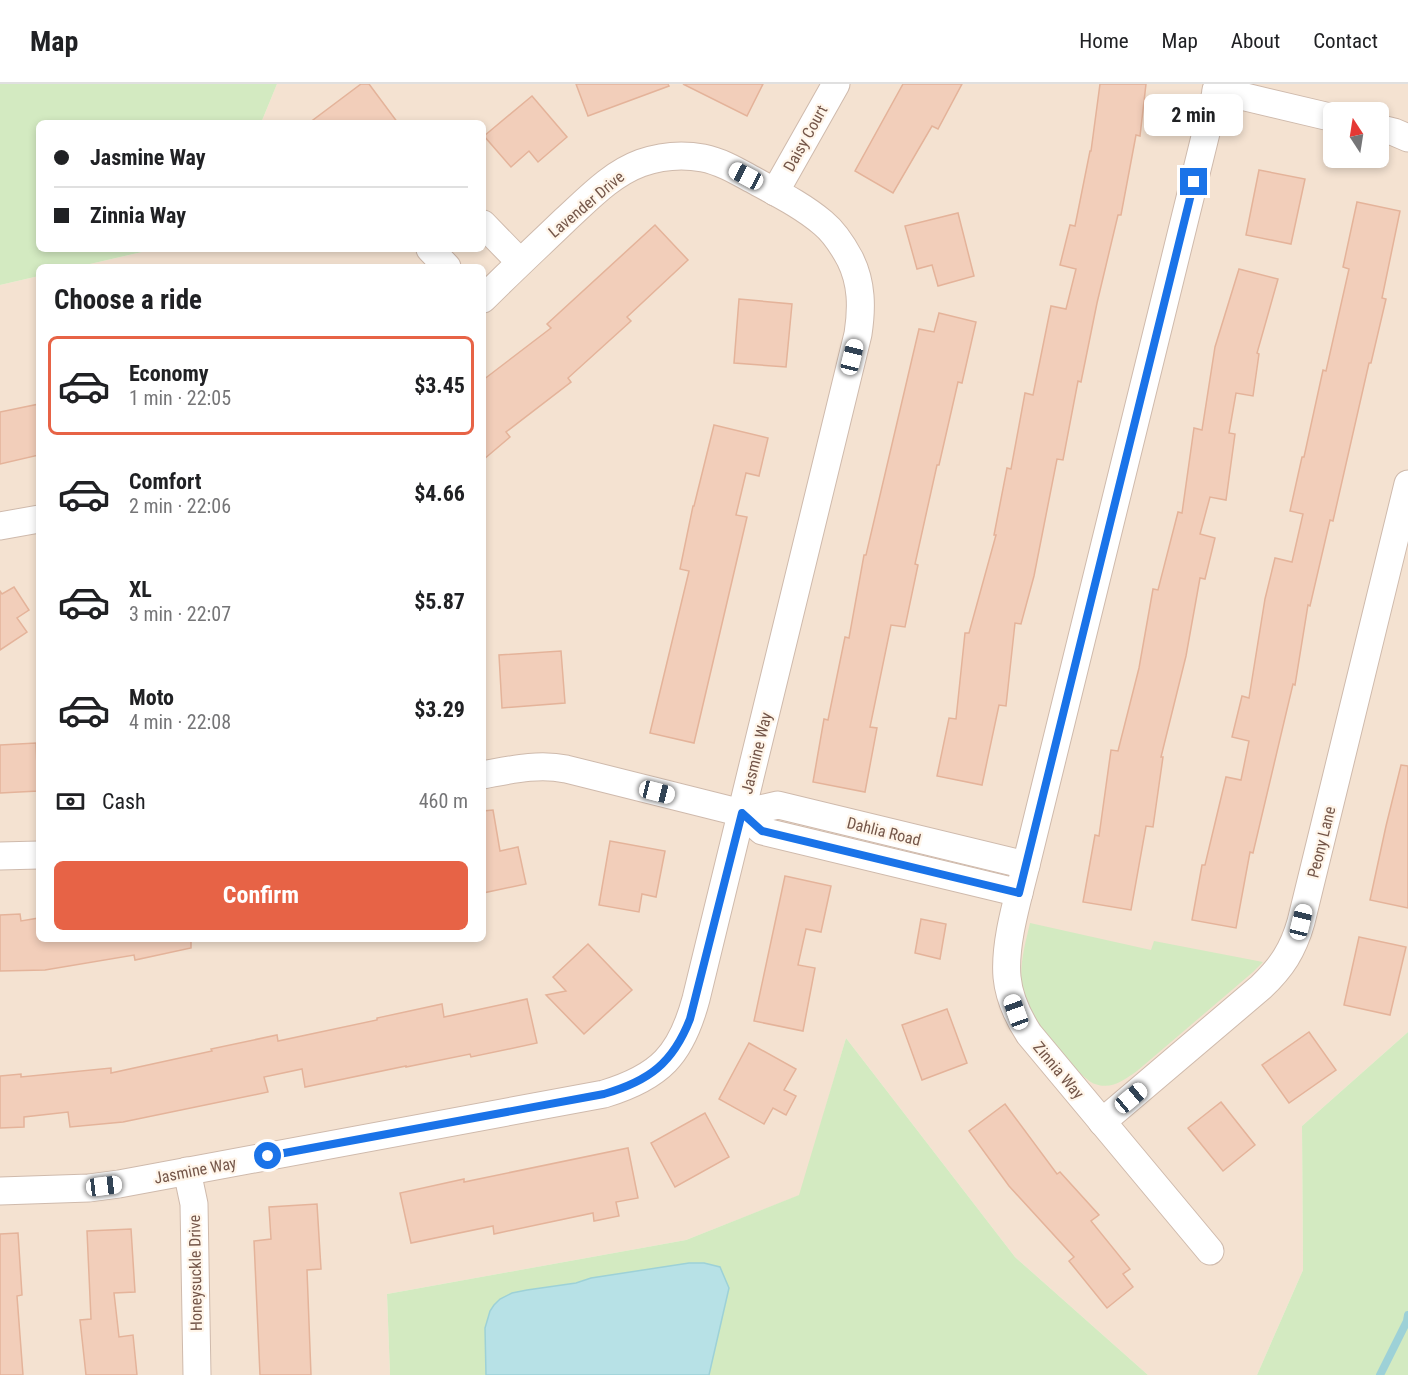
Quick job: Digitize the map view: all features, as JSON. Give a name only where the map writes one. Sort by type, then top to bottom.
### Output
[{"type":"street","name":"Daisy Court","points":[[775,192],[836,84]]},
{"type":"street","points":[[1217,87],[1323,115]]},
{"type":"street","name":"Zinnia Way","points":[[1210,1251],[1036,1044],[1022,1023],[1014,1005],[1007,977],[1007,964],[1019,893],[1217,87]]},
{"type":"street","points":[[1389,131],[1408,138]]},
{"type":"street","name":"Lavender Drive","points":[[486,295],[592,196],[609,181],[630,168],[653,160],[691,156],[717,162],[775,192]]},
{"type":"street","name":"Jasmine Way","points":[[0,1191],[89,1188],[119,1184],[586,1098],[623,1088],[640,1080],[671,1055],[684,1035],[690,1019],[855,345],[861,308],[854,269],[834,234],[816,218],[775,192]]},
{"type":"street","points":[[486,227],[520,262]]},
{"type":"street","points":[[433,252],[444,264]]},
{"type":"street","name":"Peony Lane","points":[[1102,1122],[1261,987],[1274,975],[1292,949],[1301,922],[1408,484]]},
{"type":"street","points":[[0,526],[36,520]]},
{"type":"street","name":"Dahlia Road","points":[[486,775],[527,768],[555,767],[742,813],[777,805],[1026,865]]},
{"type":"street","name":"Dahlia Road","points":[[742,813],[762,831],[1019,893]]},
{"type":"street","points":[[0,856],[36,855]]},
{"type":"street","name":"Honeysuckle Drive","points":[[187,1171],[194,1204],[197,1375]]},
{"type":"shaded area","points":[[277,84],[1408,84],[1408,1032],[1302,1126],[1303,1270],[1257,1375],[1148,1375],[1015,1257],[846,1038],[800,1195],[686,1240],[387,1294],[390,1375],[0,1375],[0,285],[36,277],[36,942],[486,942],[486,264],[90,264],[142,252],[486,252],[486,120],[262,120]]},
{"type":"green space","points":[[0,84],[277,84],[262,120],[36,120],[36,252],[142,252],[90,264],[36,264],[36,277],[0,285]]},
{"type":"green space","points":[[1030,923],[1151,950],[1154,941],[1263,962],[1137,1071],[1118,1083],[1101,1086],[1089,1081],[1081,1074],[1045,1032],[1028,1006],[1022,987],[1021,971]]},
{"type":"green space","points":[[1408,1032],[1408,1375],[1257,1375],[1303,1270],[1302,1126]]},
{"type":"green space","points":[[846,1038],[1015,1257],[1148,1375],[390,1375],[387,1294],[686,1240],[799,1195]]},
{"type":"water","points":[[689,1263],[704,1263],[720,1267],[729,1288],[709,1375],[486,1375],[485,1328],[490,1311],[500,1299],[512,1293],[527,1290]]},
{"type":"building","points":[[361,84],[369,84],[396,120],[313,120]]},
{"type":"building","points":[[576,84],[668,84],[669,86],[588,116]]},
{"type":"building","points":[[683,84],[763,84],[747,116]]},
{"type":"building","points":[[903,84],[962,84],[938,129],[932,126],[893,193],[855,171]]},
{"type":"building","points":[[1100,84],[1146,84],[1140,136],[1136,135],[1121,215],[1118,215],[1081,382],[1078,381],[1063,460],[1057,459],[1034,576],[1021,624],[1015,623],[1006,706],[999,705],[982,785],[937,776],[949,718],[956,719],[965,633],[969,633],[996,535],[994,535],[1007,468],[1011,469],[1025,393],[1033,395],[1051,306],[1066,309],[1076,269],[1060,265],[1070,225],[1075,226],[1091,151]]},
{"type":"building","points":[[532,96],[567,137],[538,162],[529,151],[511,167],[486,138],[486,134]]},
{"type":"building","points":[[1259,170],[1305,179],[1291,244],[1246,235]]},
{"type":"building","points":[[1357,202],[1400,211],[1382,298],[1386,299],[1333,521],[1330,520],[1310,606],[1308,605],[1295,685],[1293,684],[1253,853],[1250,852],[1236,928],[1192,920],[1202,865],[1205,865],[1226,777],[1241,780],[1249,741],[1232,737],[1242,696],[1249,698],[1265,599],[1275,558],[1292,562],[1303,514],[1290,511],[1323,370],[1326,371],[1349,269],[1343,267]]},
{"type":"building","points":[[958,213],[974,276],[938,286],[932,265],[917,269],[905,226]]},
{"type":"building","points":[[655,225],[688,260],[627,317],[631,321],[568,378],[571,382],[506,432],[510,437],[486,457],[486,378],[551,328],[547,324]]},
{"type":"building","points":[[1239,269],[1278,279],[1257,353],[1259,354],[1253,396],[1236,393],[1229,433],[1235,434],[1226,500],[1210,497],[1200,534],[1215,538],[1205,579],[1200,578],[1186,656],[1161,757],[1163,757],[1153,827],[1146,826],[1131,910],[1083,902],[1095,835],[1099,836],[1111,750],[1118,751],[1139,668],[1153,589],[1158,590],[1178,512],[1182,513],[1194,428],[1202,430],[1215,347]]},
{"type":"building","points":[[739,299],[792,304],[786,367],[734,363]]},
{"type":"building","points":[[939,313],[976,322],[962,383],[958,382],[939,465],[937,465],[915,564],[918,565],[905,627],[891,625],[870,727],[877,728],[865,792],[813,782],[824,719],[828,720],[845,637],[849,638],[864,555],[866,555],[919,329],[934,332]]},
{"type":"building","points":[[36,405],[36,456],[0,464],[0,412]]},
{"type":"building","points":[[714,425],[768,438],[759,476],[746,473],[736,515],[747,517],[694,743],[650,733],[689,571],[680,569],[693,506]]},
{"type":"building","points":[[14,587],[29,610],[17,618],[27,632],[0,650],[0,591],[2,594]]},
{"type":"building","points":[[561,651],[565,703],[502,708],[499,655]]},
{"type":"building","points":[[36,743],[36,791],[0,793],[0,745]]},
{"type":"building","points":[[1401,765],[1408,766],[1408,908],[1370,900]]},
{"type":"building","points":[[493,810],[500,851],[518,847],[526,884],[486,892],[486,811]]},
{"type":"building","points":[[610,841],[665,851],[656,897],[642,894],[639,912],[599,905]]},
{"type":"building","points":[[785,876],[831,886],[821,932],[806,929],[798,965],[815,968],[803,1031],[754,1021]]},
{"type":"building","points":[[20,914],[21,921],[36,918],[36,942],[191,942],[191,948],[135,960],[134,955],[45,970],[0,971],[0,915]]},
{"type":"building","points":[[921,919],[946,924],[940,959],[915,953]]},
{"type":"building","points":[[1359,937],[1406,947],[1390,1015],[1344,1005]]},
{"type":"building","points":[[588,944],[632,990],[584,1034],[546,995],[566,991],[553,977]]},
{"type":"building","points":[[527,999],[537,1043],[471,1057],[470,1054],[406,1066],[305,1087],[302,1069],[264,1077],[268,1092],[123,1122],[70,1127],[68,1112],[24,1117],[24,1127],[0,1128],[0,1076],[21,1074],[21,1077],[111,1068],[111,1073],[277,1035],[278,1041],[442,1004],[444,1017]]},
{"type":"building","points":[[947,1009],[967,1063],[922,1080],[902,1025]]},
{"type":"building","points":[[1309,1032],[1336,1070],[1289,1103],[1262,1065]]},
{"type":"building","points":[[749,1043],[796,1069],[784,1090],[796,1096],[786,1115],[773,1108],[764,1124],[719,1099]]},
{"type":"building","points":[[1221,1102],[1255,1145],[1223,1171],[1188,1128]]},
{"type":"building","points":[[1005,1104],[1057,1174],[1060,1172],[1099,1215],[1091,1221],[1130,1269],[1123,1274],[1133,1287],[1107,1308],[1069,1261],[1074,1257],[1009,1186],[969,1131]]},
{"type":"building","points":[[705,1113],[729,1157],[675,1187],[651,1143]]},
{"type":"building","points":[[628,1148],[638,1198],[616,1202],[619,1216],[594,1221],[593,1213],[494,1234],[493,1226],[411,1243],[400,1193]]},
{"type":"building","points":[[317,1204],[321,1269],[307,1270],[311,1375],[260,1375],[254,1241],[271,1239],[269,1207]]},
{"type":"building","points":[[131,1229],[135,1292],[114,1293],[119,1337],[133,1335],[137,1375],[86,1375],[80,1320],[91,1319],[87,1231]]},
{"type":"building","points":[[18,1233],[22,1295],[17,1296],[23,1375],[0,1375],[0,1234]]},
{"type":"waterway","points":[[1380,1375],[1408,1315]]},
{"type":"route","points":[[268,1156],[604,1094],[623,1088],[653,1071],[676,1049],[690,1019],[742,813],[762,831],[1019,893],[1194,182]]}]
